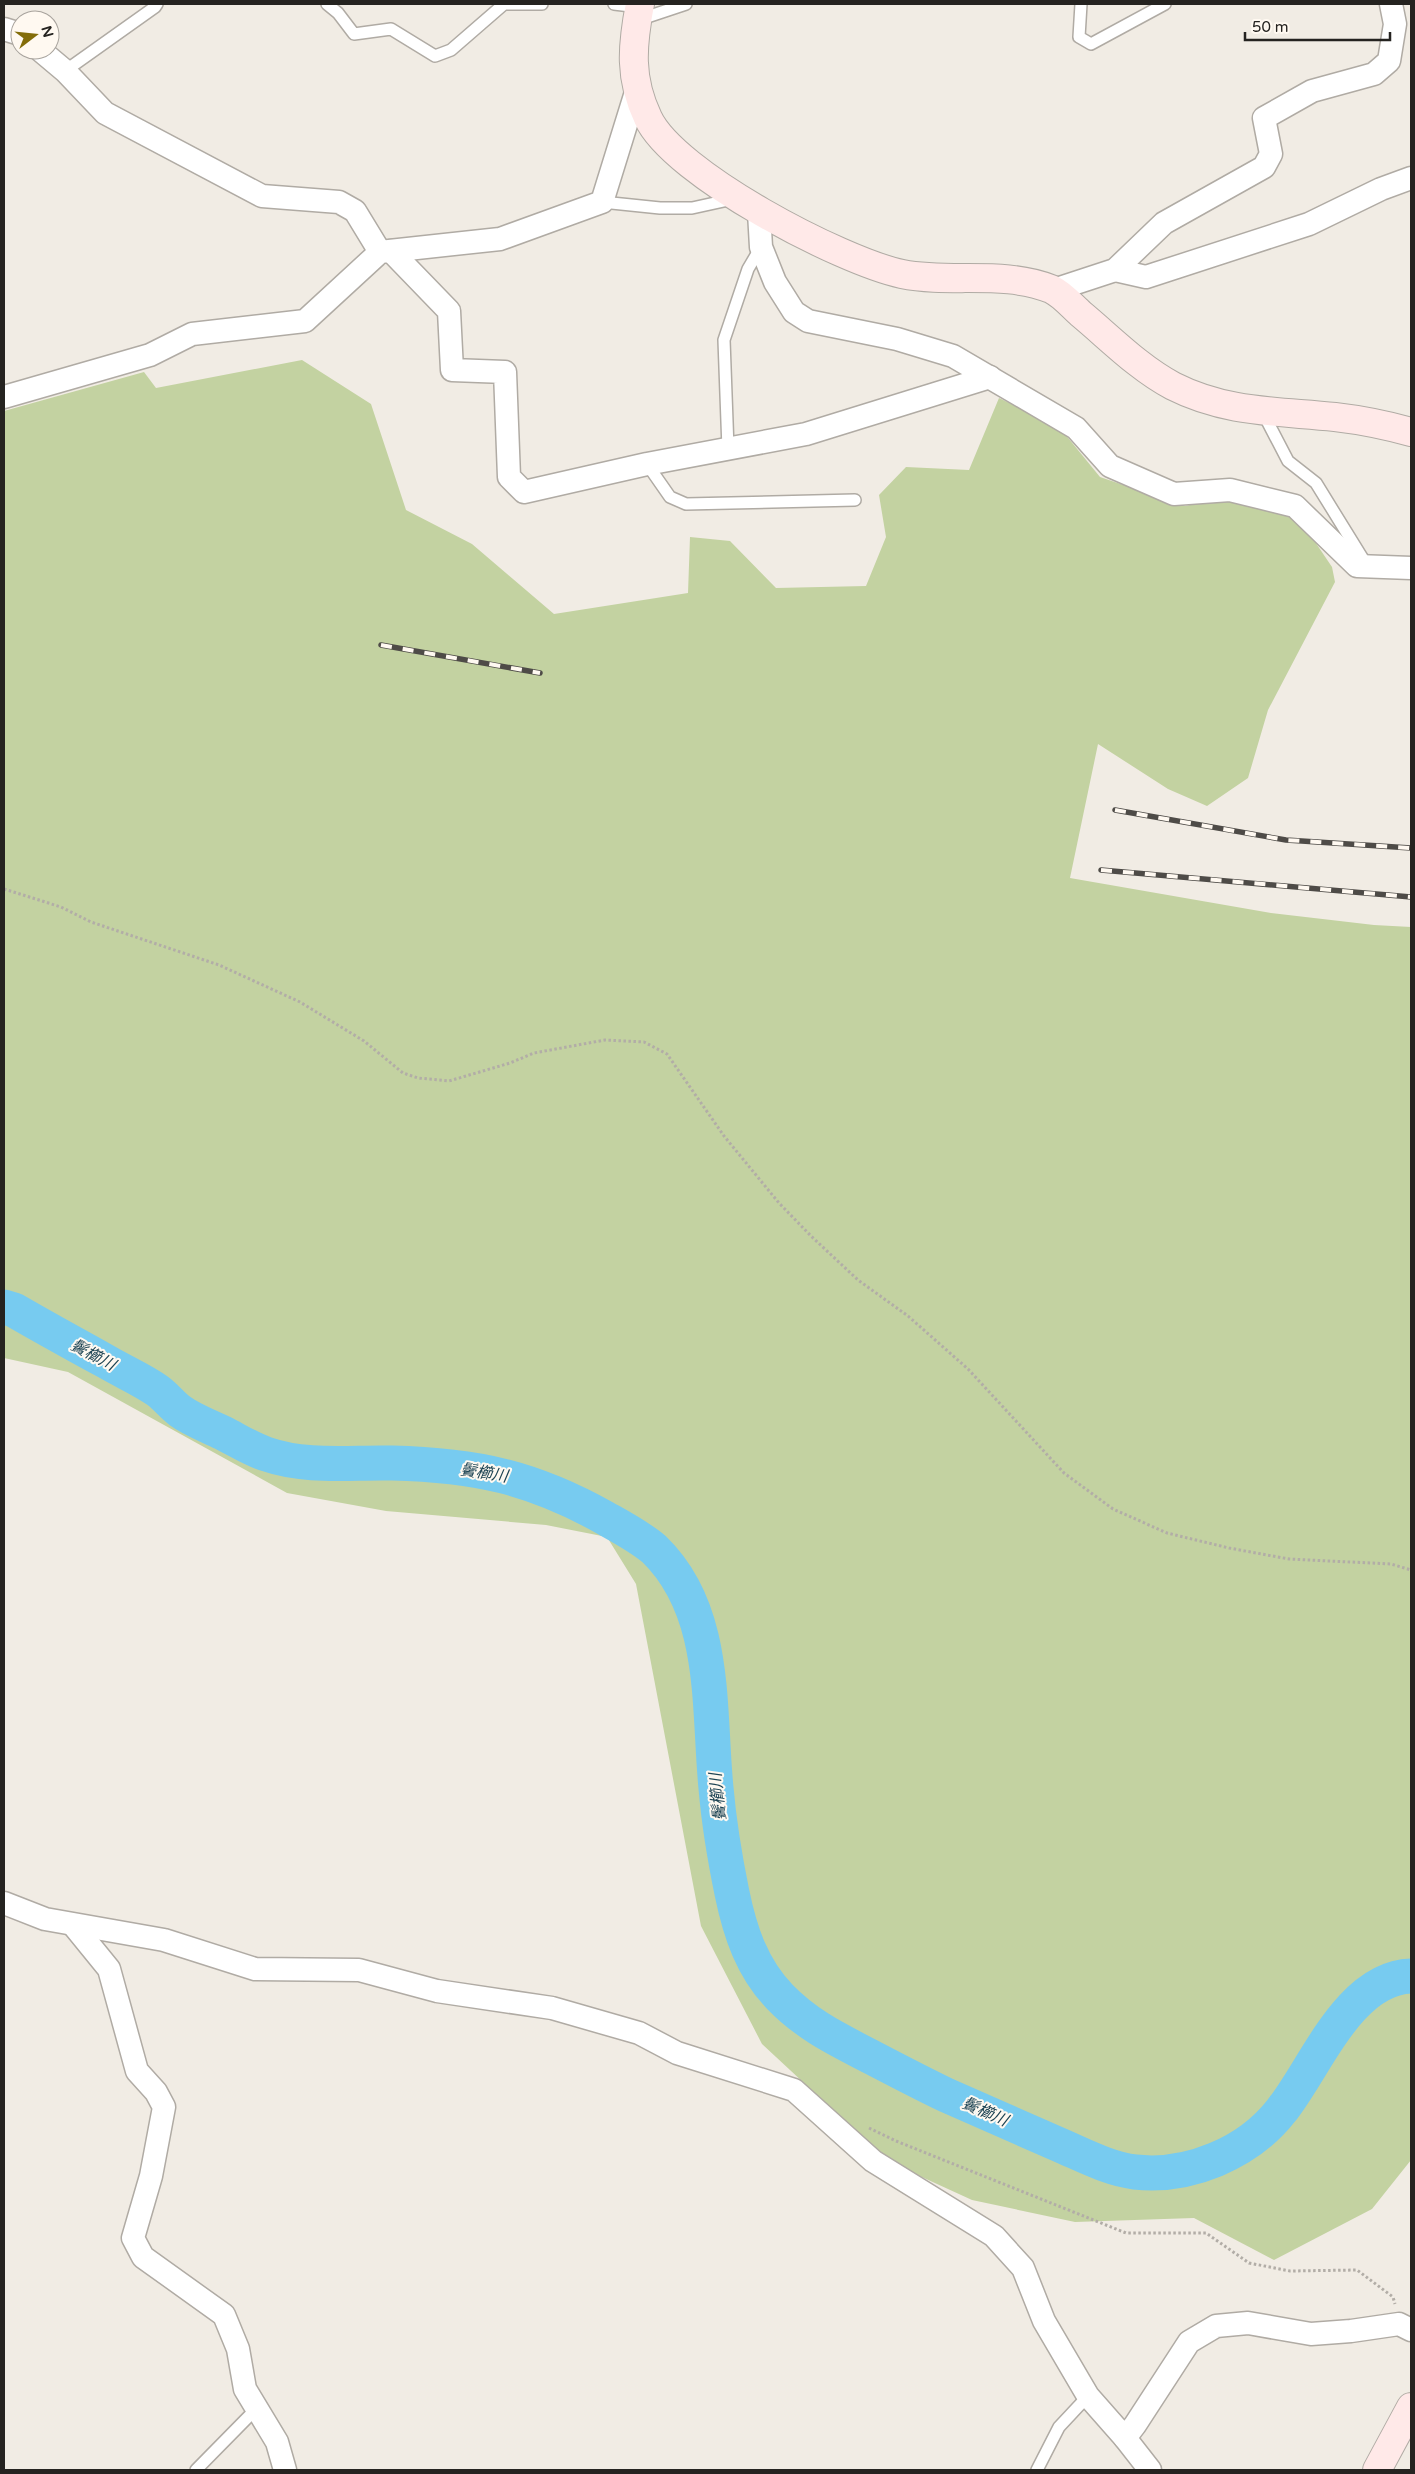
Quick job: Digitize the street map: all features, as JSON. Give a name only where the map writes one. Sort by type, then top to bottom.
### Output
[{"type":"street","points":[[1054,290],[1115,270],[1164,223],[1264,167],[1271,154],[1264,118],[1312,91],[1374,74],[1389,61],[1395,24],[1391,4]]},
{"type":"street","points":[[633,9],[632,56],[637,89],[649,120],[670,146],[696,170],[748,205],[850,256],[901,274],[1020,280],[1054,290],[1145,368],[1174,386],[1212,402],[1262,413],[1378,423],[1411,432]]},
{"type":"street","points":[[52,60],[105,112],[262,196],[339,202],[355,210],[386,252],[449,311],[452,370],[505,372],[509,477],[524,492],[647,464],[806,434],[990,377]]},
{"type":"street","points":[[4,397],[150,355],[192,334],[305,321],[386,252],[500,238],[602,202],[637,89]]},
{"type":"street","points":[[1115,270],[1146,277],[1309,224],[1381,189],[1411,178]]},
{"type":"street","points":[[748,205],[761,248],[775,282],[794,312],[808,321],[897,339],[953,356],[1076,428],[1110,466],[1174,494],[1230,490],[1295,506],[1358,566],[1411,568]]},
{"type":"street","points":[[4,1903],[45,1919],[74,1926],[164,1940],[255,1969],[359,1970],[437,1990],[552,2008],[639,2033],[677,2053],[794,2090],[873,2161],[994,2236],[1023,2268],[1044,2321],[1088,2396],[1150,2470]]},
{"type":"street","points":[[74,1926],[109,1969],[138,2071],[156,2092],[164,2107],[151,2176],[133,2238],[143,2257],[224,2315],[238,2349],[245,2389],[277,2442],[285,2470]]},
{"type":"street","points":[[1125,2438],[1189,2342],[1216,2326],[1248,2323],[1311,2334],[1405,2327]]},
{"type":"street","points":[[1377,2470],[1411,2407]]},
{"type":"lane","points":[[65,71],[157,4]]},
{"type":"lane","points":[[327,4],[338,13],[354,34],[391,29],[435,56],[451,50],[504,4],[542,4]]},
{"type":"lane","points":[[633,9],[686,4]]},
{"type":"lane","points":[[1081,4],[1079,37],[1091,44],[1165,4]]},
{"type":"lane","points":[[602,202],[660,208],[748,205]]},
{"type":"lane","points":[[728,449],[724,340],[748,269],[761,248]]},
{"type":"lane","points":[[1262,413],[1288,461],[1316,483],[1368,566]]},
{"type":"lane","points":[[647,464],[670,497],[686,504],[855,500]]},
{"type":"lane","points":[[1037,2470],[1059,2428],[1088,2396]]},
{"type":"lane","points":[[196,2470],[256,2409]]},
{"type":"path","points":[[4,889],[62,907],[91,922],[219,965],[300,1002],[364,1041],[403,1073],[418,1078],[449,1081],[510,1063],[534,1053],[606,1040],[644,1042],[667,1054],[724,1136],[779,1204],[811,1236],[858,1280],[908,1316],[968,1369],[1064,1473],[1113,1509],[1167,1533],[1229,1548],[1289,1559],[1391,1564],[1411,1570]]},
{"type":"path","points":[[862,2124],[896,2142],[1126,2233],[1206,2233],[1249,2263],[1290,2271],[1357,2270],[1393,2297],[1405,2327]]},
{"type":"green space","points":[[302,360],[371,404],[406,510],[472,544],[554,614],[688,593],[690,537],[730,541],[776,588],[866,586],[886,537],[879,495],[906,467],[969,470],[999,398],[1060,428],[1100,477],[1185,506],[1231,496],[1301,521],[1332,567],[1335,582],[1268,710],[1248,778],[1207,806],[1168,789],[1098,744],[1070,878],[1271,913],[1374,925],[1411,927],[1411,2160],[1372,2209],[1274,2260],[1194,2218],[1075,2222],[972,2200],[889,2162],[762,2044],[701,1926],[636,1584],[607,1537],[546,1525],[386,1511],[287,1493],[68,1372],[4,1358],[4,411],[144,372],[156,388]]},
{"type":"waterway","name":"鬢櫛川","points":[[4,1307],[14,1310],[146,1383],[158,1391],[177,1409],[190,1417],[260,1452],[281,1458],[312,1463],[422,1464],[477,1470],[502,1476],[553,1492],[578,1504],[630,1532],[654,1549],[675,1574],[690,1601],[700,1631],[710,1693],[716,1788],[725,1854],[739,1922],[748,1949],[770,1986],[802,2017],[826,2033],[946,2095],[1116,2168],[1135,2172],[1155,2173],[1176,2171],[1196,2166],[1216,2160],[1235,2150],[1267,2126],[1294,2093],[1320,2050],[1351,2009],[1369,1992],[1389,1981],[1411,1976]]},
{"type":"railway","points":[[381,645],[540,673]]},
{"type":"railway","points":[[1115,810],[1286,840],[1411,848]]},
{"type":"railway","points":[[1101,870],[1411,897]]}]
